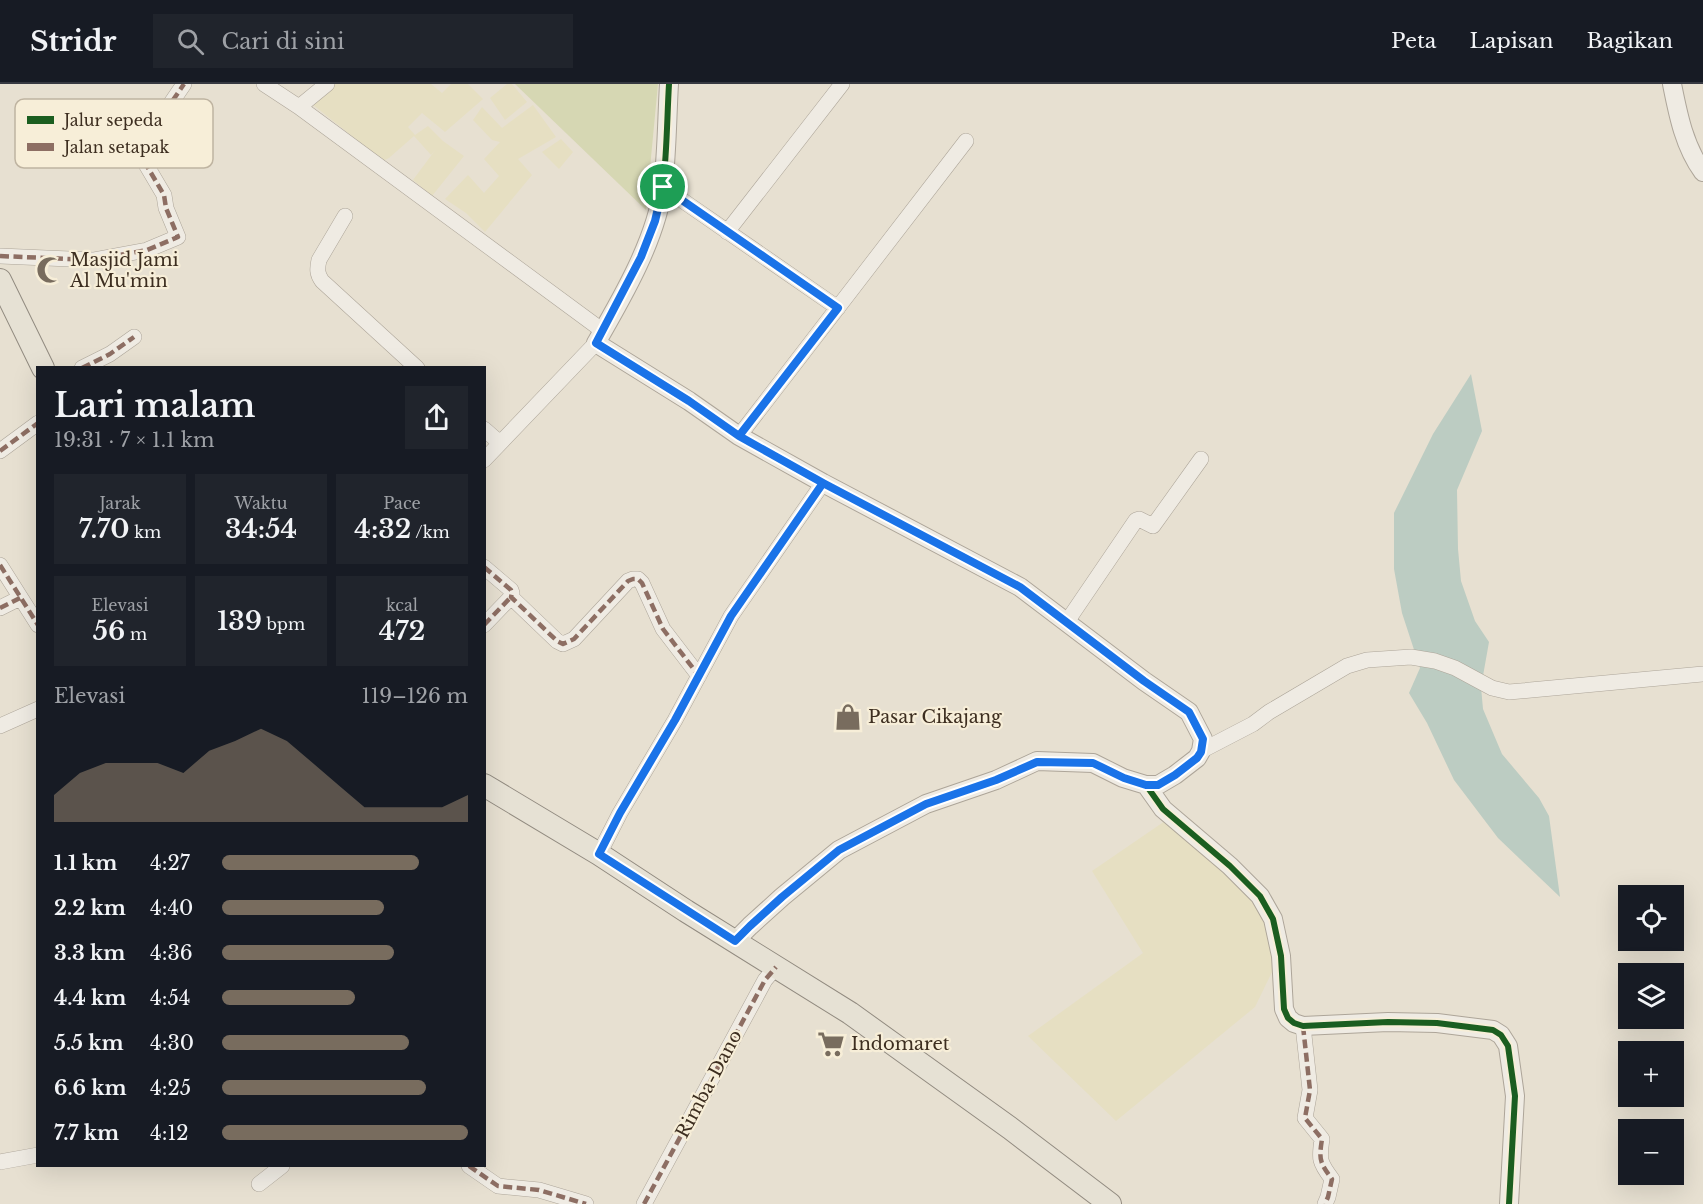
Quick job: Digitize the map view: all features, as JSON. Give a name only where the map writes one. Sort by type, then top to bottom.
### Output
[{"type":"main road","points":[[0,280],[42,366]]},
{"type":"main road","points":[[486,786],[599,854],[850,1013],[1010,1128],[1110,1204]]},
{"type":"street","points":[[174,99],[184,84]]},
{"type":"street","points":[[264,84],[299,107],[599,337],[739,436],[1020,587],[1144,681],[1189,712],[1203,739],[1201,752],[1197,758],[1158,785],[1146,785],[1124,778],[1093,763],[1037,762],[996,780],[926,804],[839,850],[782,897],[735,941]]},
{"type":"street","points":[[299,107],[327,84]]},
{"type":"street","points":[[486,458],[599,337],[641,257],[655,221],[663,187],[669,84]]},
{"type":"street","points":[[727,232],[842,84]]},
{"type":"street","points":[[1672,84],[1686,142],[1703,172]]},
{"type":"street","points":[[739,436],[966,141]]},
{"type":"street","points":[[0,256],[93,260],[147,250],[178,237],[166,208],[164,195],[148,168]]},
{"type":"street","points":[[663,187],[838,308]]},
{"type":"street","points":[[345,216],[319,260],[318,274],[322,281],[415,366]]},
{"type":"street","points":[[86,366],[110,354],[134,337]]},
{"type":"street","points":[[0,451],[36,424]]},
{"type":"street","points":[[486,431],[500,443]]},
{"type":"street","points":[[1066,623],[1136,520],[1139,519],[1153,526],[1201,459]]},
{"type":"street","points":[[599,854],[731,616],[823,483]]},
{"type":"street","points":[[0,565],[36,622]]},
{"type":"street","points":[[486,569],[512,593],[511,597],[486,623]]},
{"type":"street","points":[[511,597],[563,644],[574,639],[628,581],[638,579],[663,629],[699,676]]},
{"type":"street","points":[[0,608],[20,598]]},
{"type":"street","points":[[1201,752],[1347,666],[1366,660],[1411,657],[1435,661],[1455,668],[1499,691],[1509,692],[1703,674]]},
{"type":"street","points":[[0,726],[36,709]]},
{"type":"street","points":[[1146,785],[1163,809],[1230,866],[1260,896],[1273,919],[1281,956],[1284,1009],[1288,1018],[1294,1023],[1303,1026],[1388,1022],[1437,1023],[1493,1030],[1501,1035],[1508,1046],[1515,1096],[1509,1204]]},
{"type":"street","name":"Rimba-Dano","points":[[644,1204],[765,980],[776,966]]},
{"type":"street","points":[[1303,1026],[1310,1090],[1305,1118],[1322,1139],[1319,1158],[1322,1167],[1332,1179],[1325,1204]]},
{"type":"street","points":[[0,1162],[36,1155]]},
{"type":"street","points":[[259,1185],[281,1167]]},
{"type":"street","points":[[471,1167],[498,1185],[539,1190],[586,1204]]},
{"type":"shaded area","points":[[323,84],[431,84],[442,93],[451,84],[468,84],[483,99],[445,132],[422,113],[408,127],[415,135],[428,126],[443,141],[464,156],[432,196],[413,180],[436,149],[431,155],[414,136],[383,161],[307,100]]},
{"type":"shaded area","points":[[507,84],[512,84],[527,102],[505,120],[490,98]]},
{"type":"shaded area","points":[[533,105],[556,137],[518,159],[532,175],[485,232],[466,213],[445,199],[468,175],[484,193],[499,176],[484,159],[500,142],[492,140],[473,120],[482,107],[502,128]]},
{"type":"shaded area","points":[[561,139],[573,152],[559,169],[542,152]]},
{"type":"shaded area","points":[[1471,374],[1482,431],[1457,490],[1461,581],[1475,621],[1489,642],[1481,687],[1483,709],[1502,754],[1539,798],[1549,816],[1560,897],[1498,838],[1454,780],[1427,723],[1409,693],[1420,668],[1402,613],[1394,569],[1394,513],[1433,434]]},
{"type":"shaded area","points":[[1165,821],[1253,895],[1269,924],[1273,970],[1255,1007],[1116,1121],[1028,1036],[1143,953],[1092,871]]},
{"type":"green space","points":[[515,84],[658,84],[646,210]]},
{"type":"marked path","points":[[174,99],[184,84]]},
{"type":"marked path","points":[[0,256],[93,260],[147,250],[178,237],[166,208],[164,195],[148,168]]},
{"type":"marked path","points":[[86,366],[110,354],[134,337]]},
{"type":"marked path","points":[[0,451],[36,424]]},
{"type":"marked path","points":[[0,565],[36,622]]},
{"type":"marked path","points":[[486,569],[511,590],[511,597],[563,644],[574,639],[628,581],[638,579],[663,629],[699,676]]},
{"type":"marked path","points":[[486,623],[511,597]]},
{"type":"marked path","points":[[0,608],[20,598]]},
{"type":"marked path","points":[[644,1204],[765,980],[776,967]]},
{"type":"marked path","points":[[1303,1026],[1310,1090],[1305,1118],[1322,1139],[1321,1160],[1332,1179],[1325,1204]]},
{"type":"marked path","points":[[470,1167],[498,1186],[539,1190],[586,1204]]},
{"type":"cycle path","points":[[669,84],[663,186],[654,226],[637,267],[596,343],[689,401],[739,436],[1020,587],[1144,681],[1189,712],[1203,739],[1197,758],[1158,785],[1146,785],[1123,778],[1093,763],[1037,761],[996,780],[926,804],[839,850],[782,897],[735,941]]},
{"type":"cycle path","points":[[1146,785],[1163,809],[1230,866],[1260,896],[1273,919],[1281,956],[1284,1009],[1288,1018],[1294,1023],[1303,1026],[1388,1022],[1437,1023],[1493,1030],[1501,1035],[1508,1046],[1515,1096],[1509,1204]]},
{"type":"place","name":"Masjid Jami Al Mu'min","points":[[50,270]]},
{"type":"place","name":"Pasar Cikajang","points":[[848,717]]},
{"type":"place","name":"Indomaret","points":[[831,1044]]},
{"type":"route","points":[[663,187],[655,221],[641,257],[596,343],[689,401],[739,436],[823,483],[731,616],[599,854],[735,941],[782,897],[839,850],[926,804],[996,780],[1037,762],[1093,763],[1124,778],[1146,785],[1158,785],[1197,758],[1201,752],[1203,739],[1189,712],[1144,681],[1020,587],[739,436],[838,308],[663,187]]}]
